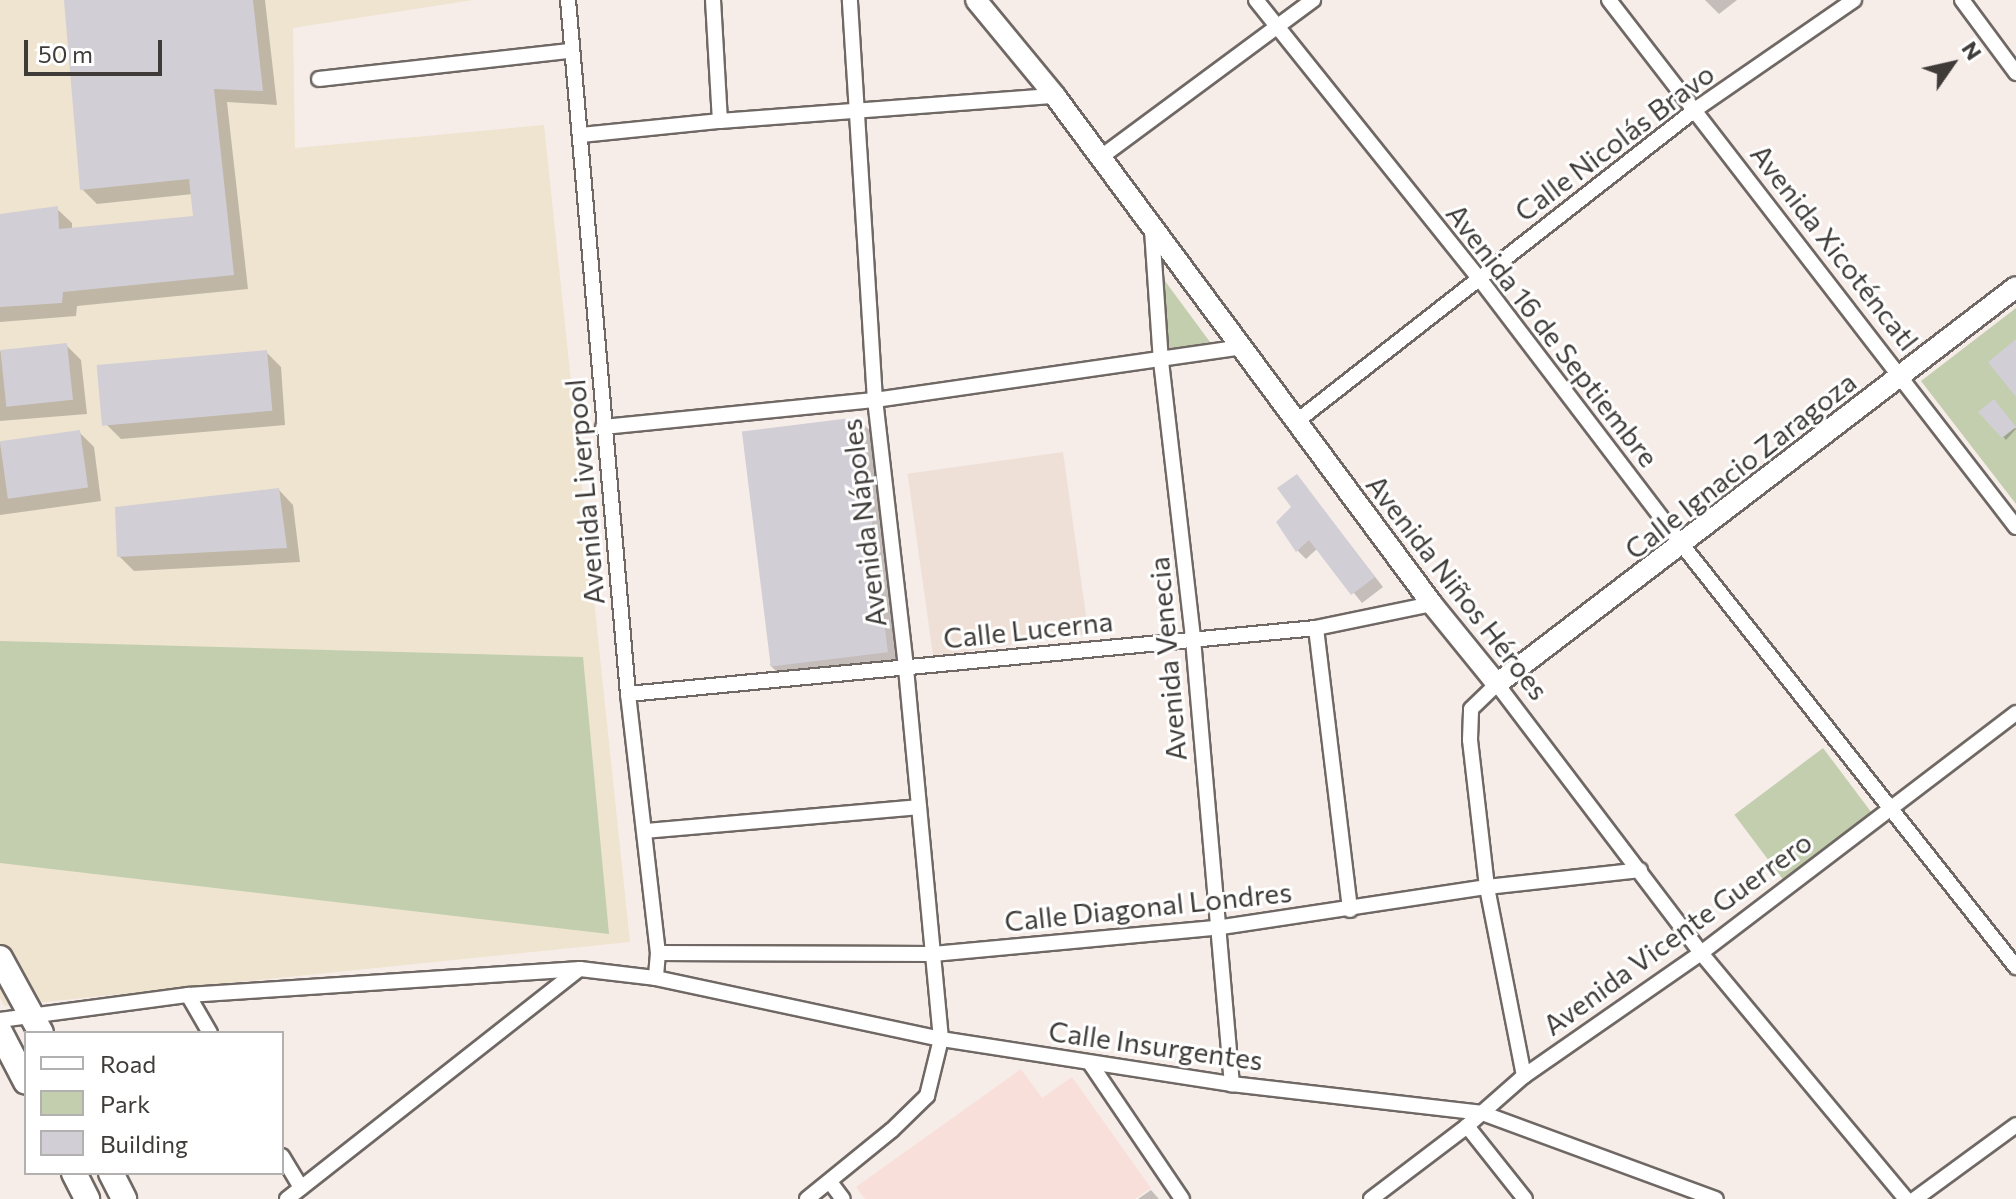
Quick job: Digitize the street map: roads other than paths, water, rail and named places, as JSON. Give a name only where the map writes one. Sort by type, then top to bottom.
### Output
[{"type":"main road","points":[[0,958],[36,1023]]},
{"type":"main road","points":[[0,1032],[24,1078]]},
{"type":"main road","points":[[75,1175],[87,1199]]},
{"type":"main road","points":[[112,1175],[124,1199]]},
{"type":"street","name":"Avenida Liverpool","points":[[568,0],[569,51],[581,135],[603,427],[628,694],[658,953],[656,978]]},
{"type":"street","points":[[713,0],[720,121]]},
{"type":"street","name":"Avenida Nápoles","points":[[807,1199],[927,1096],[941,1039],[906,667],[875,400],[850,0]]},
{"type":"street","name":"Avenida Niños Héroes","points":[[976,0],[1055,96],[1432,604],[1497,684],[1701,953],[1906,1199]]},
{"type":"street","name":"Avenida 16 de Septiembre","points":[[1256,0],[1479,278],[1683,546],[2016,967]]},
{"type":"street","points":[[1101,157],[1313,0]]},
{"type":"street","name":"Avenida Xicoténcatl","points":[[1609,0],[2016,527]]},
{"type":"street","name":"Calle Nicolás Bravo","points":[[1297,421],[1696,109],[1854,0]]},
{"type":"street","points":[[1962,0],[2016,73]]},
{"type":"street","points":[[319,79],[569,51]]},
{"type":"street","points":[[581,135],[856,109],[1055,96]]},
{"type":"street","name":"Avenida Venecia","points":[[1152,230],[1161,361],[1193,639],[1215,928],[1232,1084]]},
{"type":"street","name":"Calle Ignacio Zaragoza","points":[[1497,684],[1683,546],[2016,287]]},
{"type":"street","points":[[603,427],[875,400],[1241,347]]},
{"type":"street","name":"Calle Lucerna","points":[[628,694],[1316,628],[1432,604]]},
{"type":"street","points":[[1316,628],[1350,910]]},
{"type":"street","points":[[1497,684],[1471,709],[1469,722],[1487,887],[1524,1076]]},
{"type":"street","name":"Avenida Vicente Guerrero","points":[[1371,1199],[1467,1126],[1524,1076],[1701,953],[2016,713]]},
{"type":"street","points":[[645,831],[919,807]]},
{"type":"street","name":"Calle Diagonal Londres","points":[[658,953],[933,954],[1215,928],[1487,887],[1640,870]]},
{"type":"street","points":[[0,1020],[36,1023],[188,995],[580,969]]},
{"type":"street","points":[[287,1199],[580,969]]},
{"type":"street","name":"Calle Insurgentes","points":[[580,969],[656,978],[941,1039],[1090,1063],[1232,1084],[1482,1113],[1716,1199]]},
{"type":"street","points":[[188,995],[209,1031]]},
{"type":"street","points":[[1090,1063],[1182,1199]]},
{"type":"street","points":[[1915,1199],[2016,1125]]},
{"type":"street","points":[[1467,1126],[1525,1199]]},
{"type":"street","points":[[284,1159],[301,1188]]},
{"type":"street","points":[[830,1182],[843,1199]]}]
